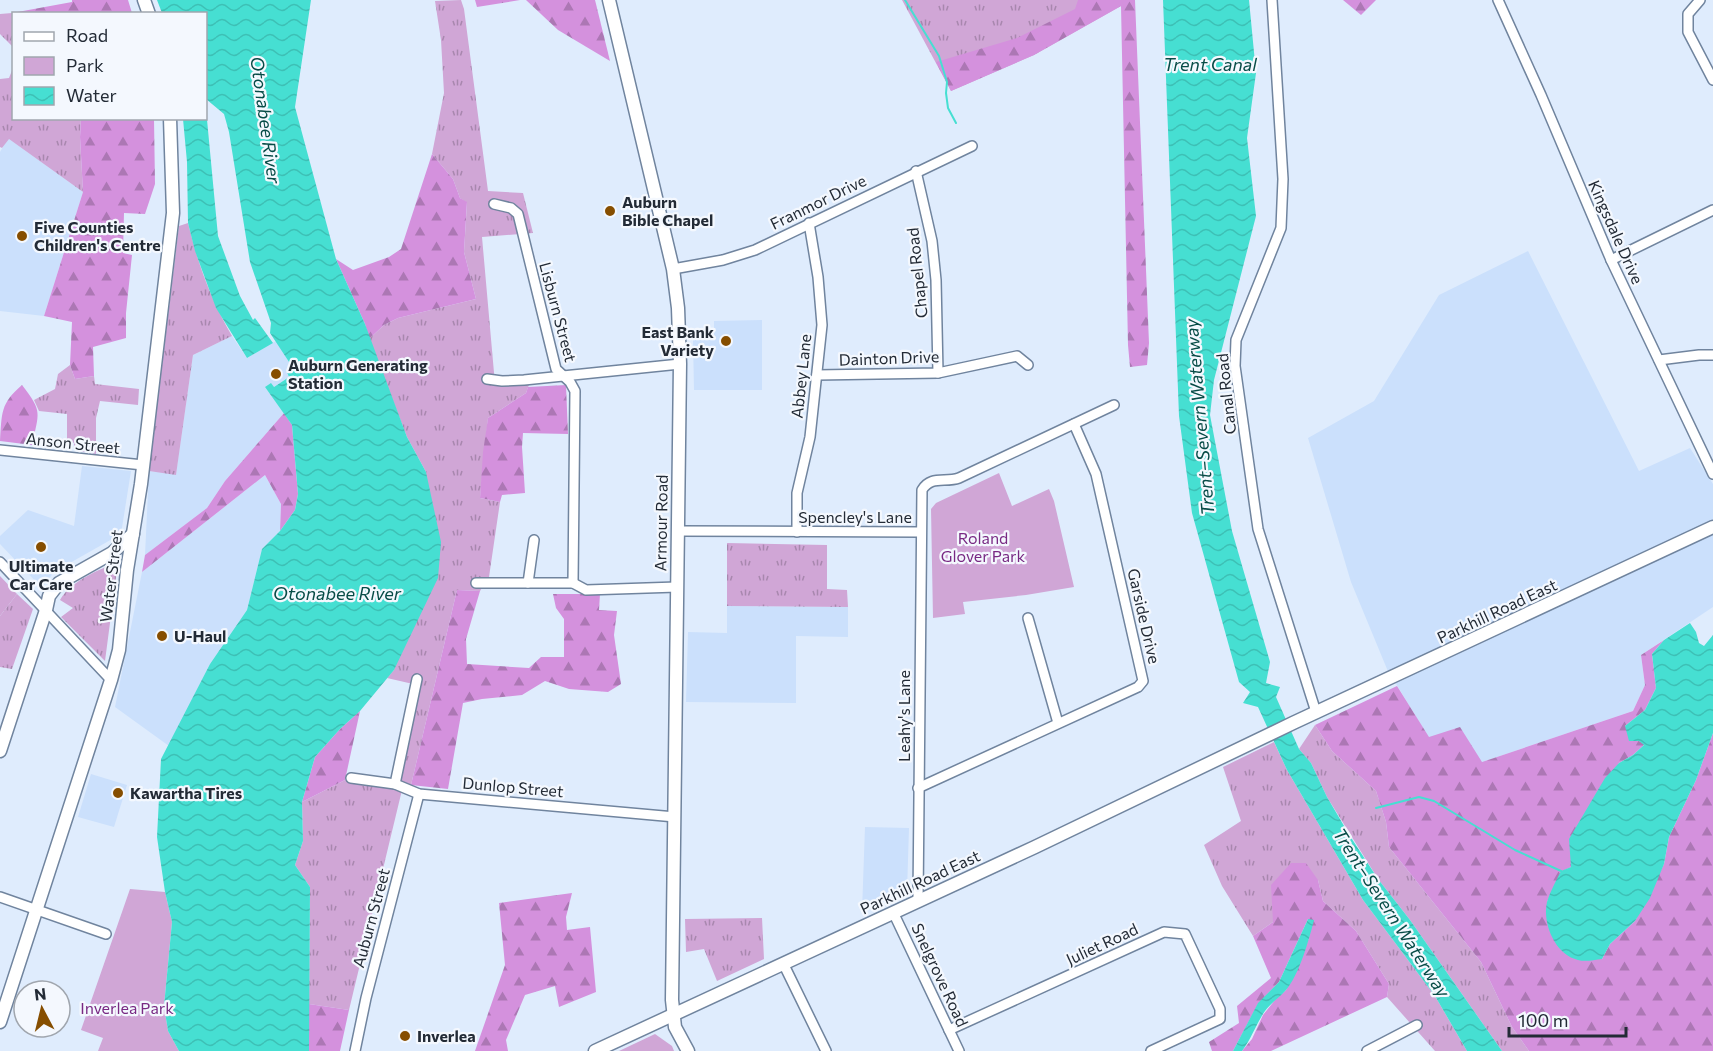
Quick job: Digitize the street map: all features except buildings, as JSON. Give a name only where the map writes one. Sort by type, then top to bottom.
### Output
[{"type":"main road","name":"Armour Road","points":[[609,0],[673,269],[678,308],[680,364],[672,991],[675,1027],[688,1051]]},
{"type":"main road","name":"Water Street","points":[[0,1022],[119,650],[127,570],[143,465],[173,213],[170,120]]},
{"type":"main road","name":"Parkhill Road East","points":[[595,1051],[1713,527]]},
{"type":"main road","points":[[0,751],[49,596],[59,583],[112,553],[133,534]]},
{"type":"main road","points":[[112,553],[121,560],[127,570]]},
{"type":"street","name":"Canal Road","points":[[1272,0],[1283,180],[1281,228],[1236,340],[1235,366],[1258,529],[1316,712]]},
{"type":"street","name":"Kingsdale Drive","points":[[1498,0],[1611,260],[1713,474]]},
{"type":"street","points":[[1700,0],[1688,14],[1689,32],[1713,80]]},
{"type":"street","name":"Franmor Drive","points":[[673,269],[723,260],[755,250],[972,146]]},
{"type":"street","name":"Chapel Road","points":[[916,171],[932,241],[936,280],[938,373]]},
{"type":"street","name":"Lisburn Street","points":[[494,204],[511,208],[518,214],[556,369],[573,386],[573,583]]},
{"type":"street","points":[[1611,260],[1713,210]]},
{"type":"street","name":"Abbey Lane","points":[[797,532],[797,493],[810,437],[822,326],[818,277],[809,223]]},
{"type":"street","points":[[1659,360],[1713,355]]},
{"type":"street","name":"Dainton Drive","points":[[817,375],[938,373],[1017,356],[1028,365]]},
{"type":"street","points":[[487,379],[502,381],[565,377],[680,364]]},
{"type":"street","name":"Spencley's Lane","points":[[678,531],[920,532],[921,495],[929,482],[959,478],[1114,405]]},
{"type":"street","name":"Garside Drive","points":[[918,788],[1138,687],[1143,681],[1096,474],[1074,424]]},
{"type":"street","name":"Anson Street","points":[[0,450],[143,465]]},
{"type":"street","name":"Leahy's Lane","points":[[918,901],[920,532]]},
{"type":"street","points":[[528,583],[534,540]]},
{"type":"street","points":[[0,562],[111,680]]},
{"type":"street","points":[[476,583],[573,583],[586,590],[676,587]]},
{"type":"street","points":[[1028,618],[1058,723]]},
{"type":"street","points":[[395,784],[417,679]]},
{"type":"street","name":"Dunlop Street","points":[[351,777],[395,784],[419,794],[675,817]]},
{"type":"street","name":"Auburn Street","points":[[355,1051],[369,987],[419,794]]},
{"type":"street","points":[[0,897],[106,934]]},
{"type":"street","name":"Snelgrove Road","points":[[893,912],[959,1051]]},
{"type":"street","name":"Juliet Road","points":[[949,1030],[1164,932],[1185,934],[1220,1009],[1220,1019],[1151,1051]]},
{"type":"street","points":[[784,964],[826,1051]]},
{"type":"street","points":[[1367,1051],[1417,1025]]},
{"type":"shaded area","points":[[8,138],[83,192],[44,316],[0,311],[0,152]]},
{"type":"shaded area","points":[[1528,251],[1639,471],[1690,448],[1713,484],[1713,607],[1641,655],[1645,685],[1633,711],[1482,762],[1429,738],[1387,669],[1351,582],[1308,438],[1374,401],[1439,295]]},
{"type":"shaded area","points":[[762,320],[762,390],[694,390],[693,340],[714,340],[714,321]]},
{"type":"shaded area","points":[[232,336],[247,358],[276,341],[293,368],[290,376],[274,387],[265,387],[284,413],[225,481],[207,508],[145,555],[149,471],[176,474],[193,355]]},
{"type":"shaded area","points":[[82,466],[131,471],[121,534],[54,572],[42,588],[0,544],[0,536],[28,510],[74,526]]},
{"type":"shaded area","points":[[265,475],[281,504],[280,531],[262,549],[247,610],[210,664],[169,746],[115,707],[142,572]]},
{"type":"shaded area","points":[[727,606],[848,607],[848,637],[796,636],[796,703],[686,702],[688,632],[727,633]]},
{"type":"shaded area","points":[[91,774],[127,785],[114,827],[78,817]]},
{"type":"shaded area","points":[[865,827],[909,828],[907,891],[862,912]]},
{"type":"green space","points":[[72,0],[128,0],[132,12],[17,12],[72,2]]},
{"type":"green space","points":[[461,0],[488,191],[523,193],[533,233],[482,237],[495,384],[530,382],[526,393],[488,418],[480,498],[500,502],[489,577],[480,591],[457,590],[411,785],[400,781],[413,684],[387,678],[394,670],[426,472],[407,437],[369,339],[384,325],[398,318],[476,299],[464,252],[467,203],[460,198],[453,179],[432,154],[444,93],[441,40],[435,1]]},
{"type":"green space","points":[[475,0],[520,0],[477,7]]},
{"type":"green space","points":[[526,0],[595,0],[610,61],[558,30]]},
{"type":"green space","points":[[902,0],[1126,0],[1121,6],[1034,55],[951,91]]},
{"type":"green space","points":[[1078,0],[1135,0],[1149,343],[1147,365],[1130,367],[1128,345],[1121,6],[1034,55],[951,91],[936,62],[1017,38],[1075,9]]},
{"type":"green space","points":[[1343,0],[1376,0],[1361,15]]},
{"type":"green space","points":[[12,13],[12,46],[0,34],[0,14]]},
{"type":"green space","points":[[12,70],[12,120],[81,120],[83,192],[9,139],[2,148],[0,147],[0,79],[9,78]]},
{"type":"green space","points":[[81,120],[154,120],[155,184],[145,214],[124,213],[123,253],[132,255],[126,313],[126,338],[93,347],[94,376],[75,379],[70,365],[72,322],[44,316],[83,192]]},
{"type":"green space","points":[[432,154],[453,179],[460,198],[467,202],[464,252],[476,299],[398,318],[384,325],[369,339],[365,324],[336,259],[353,270],[389,257],[401,249]]},
{"type":"green space","points":[[188,223],[206,281],[232,336],[193,355],[176,475],[149,471],[179,226]]},
{"type":"green space","points":[[70,365],[75,379],[94,376],[95,384],[139,389],[138,405],[100,401],[96,418],[96,454],[74,450],[74,443],[67,439],[67,414],[39,411],[34,400],[55,389],[58,374]]},
{"type":"green space","points":[[22,385],[38,413],[32,445],[0,441],[3,410]]},
{"type":"green space","points":[[566,385],[568,434],[523,433],[525,493],[502,495],[500,502],[480,498],[488,418],[526,393],[528,387]]},
{"type":"green space","points":[[284,413],[292,425],[298,494],[295,510],[280,531],[281,504],[265,475],[142,572],[145,555],[207,508],[225,481]]},
{"type":"green space","name":"Roland Glover Park","points":[[999,473],[1012,506],[1049,489],[1054,501],[1074,587],[963,602],[965,614],[933,618],[931,509],[936,503]]},
{"type":"green space","points":[[727,543],[827,545],[827,589],[847,590],[848,607],[727,606]]},
{"type":"green space","points":[[118,562],[105,661],[61,617],[73,608],[60,600],[78,582]]},
{"type":"green space","points":[[0,576],[17,594],[0,616]]},
{"type":"green space","points":[[457,590],[480,591],[466,639],[467,664],[529,668],[541,657],[564,657],[564,619],[556,608],[553,594],[600,594],[599,610],[617,611],[614,635],[621,684],[608,692],[569,689],[545,681],[522,695],[463,703],[448,789],[411,785]]},
{"type":"green space","points":[[17,594],[33,609],[12,669],[0,667],[0,616]]},
{"type":"green space","points":[[1664,640],[1652,654],[1656,688],[1645,710],[1625,726],[1645,744],[1633,755],[1619,763],[1571,867],[1561,872],[1547,902],[1602,959],[1610,944],[1635,921],[1664,864],[1669,837],[1696,780],[1713,733],[1713,1051],[1529,1051],[1512,1027],[1481,962],[1389,847],[1386,822],[1376,791],[1332,751],[1315,725],[1397,686],[1429,737],[1460,727],[1482,762],[1633,711],[1645,685],[1641,655]]},
{"type":"green space","points":[[360,711],[345,780],[302,802],[315,757]]},
{"type":"green space","points":[[1315,725],[1332,751],[1376,791],[1386,822],[1389,847],[1481,962],[1512,1027],[1529,1051],[1502,1051],[1410,920],[1378,879],[1327,797],[1311,763],[1299,749]]},
{"type":"green space","points":[[1274,742],[1287,770],[1363,900],[1435,996],[1467,1051],[1435,1051],[1387,997],[1389,984],[1356,931],[1323,901],[1318,880],[1273,922],[1253,936],[1222,886],[1204,845],[1241,821],[1223,767]]},
{"type":"green space","points":[[345,780],[393,786],[402,790],[349,1010],[309,1004],[310,887],[295,865],[303,841],[302,802]]},
{"type":"green space","points":[[1291,863],[1306,863],[1318,880],[1323,901],[1356,931],[1389,984],[1387,997],[1271,1051],[1242,1051],[1252,1039],[1263,1015],[1286,990],[1309,938],[1308,919],[1279,982],[1258,1004],[1233,1051],[1212,1051],[1209,1042],[1239,1023],[1237,1006],[1271,978],[1253,936],[1273,922],[1271,885]]},
{"type":"green space","name":"Inverlea Park","points":[[130,889],[165,892],[172,922],[164,1006],[168,1031],[179,1051],[98,1051],[103,1038],[81,1030]]},
{"type":"green space","points":[[572,893],[566,917],[567,930],[590,927],[596,992],[559,1007],[555,986],[525,995],[506,1040],[508,1051],[475,1051],[505,965],[499,903]]},
{"type":"green space","points":[[762,918],[764,959],[717,981],[704,949],[686,952],[685,919]]},
{"type":"green space","points":[[309,1004],[349,1010],[340,1051],[309,1051]]},
{"type":"green space","points":[[655,1034],[672,1046],[674,1051],[619,1051]]},
{"type":"water","name":"Otonabee River","points":[[157,0],[311,0],[295,107],[336,259],[365,324],[407,437],[426,472],[441,542],[438,578],[394,670],[360,711],[315,757],[302,802],[303,841],[295,865],[310,887],[309,1051],[179,1051],[168,1031],[164,1006],[172,922],[157,837],[161,759],[210,664],[247,610],[262,549],[280,531],[295,510],[298,494],[292,425],[265,387],[271,383],[274,387],[289,377],[287,372],[293,368],[270,333],[271,323],[250,262],[229,132],[224,114],[207,100],[207,12],[162,12]]},
{"type":"water","name":"Trent Canal","points":[[1163,0],[1249,0],[1256,73],[1247,138],[1256,216],[1214,380],[1210,415],[1232,531],[1270,662],[1266,683],[1280,687],[1276,697],[1299,749],[1311,763],[1327,797],[1350,836],[1378,879],[1410,920],[1502,1051],[1467,1051],[1435,996],[1363,900],[1287,770],[1258,707],[1243,703],[1250,692],[1239,682],[1192,513],[1179,416]]},
{"type":"water","name":"Otonabee River","points":[[183,120],[207,120],[218,236],[240,296],[253,320],[255,318],[273,343],[247,358],[216,308],[195,251],[188,223],[187,162]]},
{"type":"water","points":[[1690,623],[1699,643],[1704,646],[1713,635],[1713,733],[1696,780],[1669,837],[1664,864],[1650,898],[1635,921],[1610,944],[1602,959],[1578,960],[1563,952],[1552,937],[1546,919],[1548,898],[1561,871],[1571,867],[1569,839],[1605,778],[1619,763],[1644,745],[1639,741],[1629,741],[1625,726],[1645,710],[1656,688],[1652,654],[1664,640]]},
{"type":"water","points":[[1308,919],[1314,920],[1312,928],[1291,984],[1265,1010],[1242,1051],[1233,1051],[1258,1003],[1279,982]]},
{"type":"waterway","points":[[905,0],[939,56],[947,82],[948,108],[956,123]]},
{"type":"waterway","points":[[1376,808],[1419,797],[1434,801],[1515,850],[1561,871]]},
{"type":"place","name":"Auburn Bible Chapel","points":[[610,211]]},
{"type":"place","name":"Five Counties Children's Centre","points":[[22,236]]},
{"type":"place","name":"East Bank Variety","points":[[726,341]]},
{"type":"place","name":"Auburn Generating Station","points":[[276,374]]},
{"type":"place","name":"Ultimate Car Care","points":[[41,547]]},
{"type":"place","name":"U-Haul","points":[[162,636]]},
{"type":"place","name":"Kawartha Tires","points":[[118,793]]},
{"type":"place","name":"Inverlea","points":[[405,1036]]},
{"type":"water label","name":"Trent–Severn Waterway","points":[[1200,417]]},
{"type":"water label","name":"Trent–Severn Waterway","points":[[1391,913]]}]
